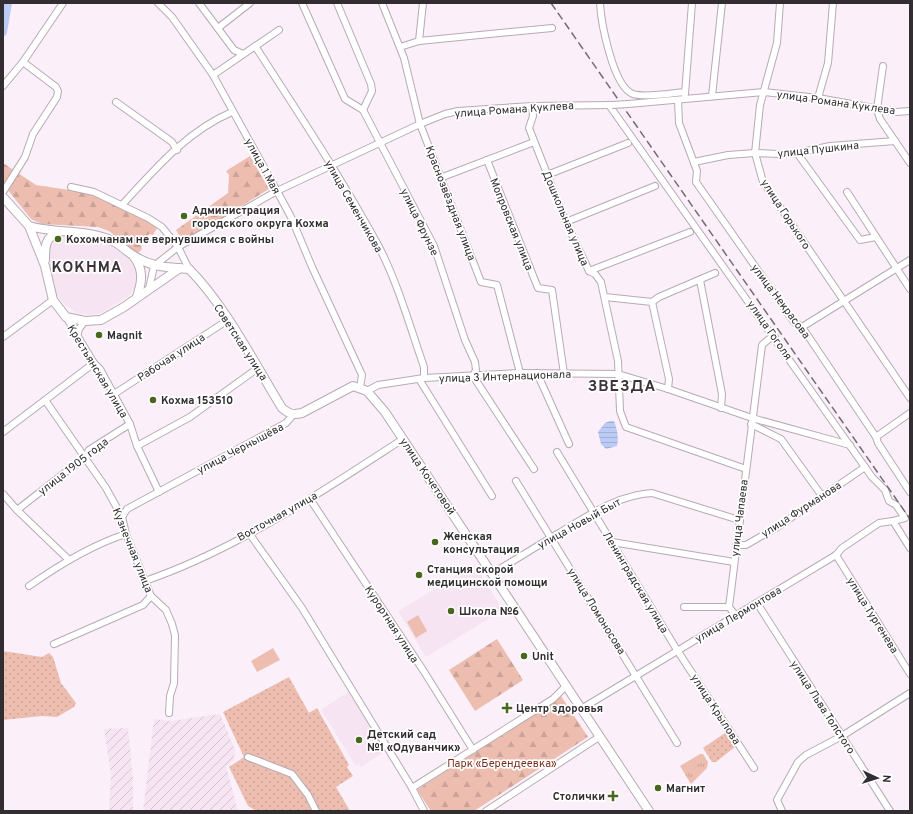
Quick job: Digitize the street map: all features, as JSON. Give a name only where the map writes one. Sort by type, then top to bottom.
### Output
[{"type":"main road","points":[[3,196],[29,226],[45,266],[53,300],[66,317],[85,321],[101,320],[180,268]]},
{"type":"main road","points":[[29,226],[63,232],[92,234],[112,240],[132,255],[154,266],[189,269]]},
{"type":"main road","points":[[45,266],[45,245],[47,240],[50,236],[63,232]]},
{"type":"main road","points":[[132,255],[140,265],[142,274],[138,297]]},
{"type":"main road","name":"Советская улица","points":[[189,269],[199,280],[228,320],[282,408],[293,415]]},
{"type":"main road","name":"улица Чернышёва","points":[[293,415],[302,413],[353,386],[364,390]]},
{"type":"main road","name":"улица Кочетовой","points":[[364,390],[385,412],[648,811]]},
{"type":"street","points":[[3,86],[23,62],[63,3]]},
{"type":"street","name":"улица 1 Мая","points":[[158,3],[172,17],[213,74],[232,112],[291,217],[312,267],[362,375],[364,390]]},
{"type":"street","points":[[199,3],[234,50],[243,54]]},
{"type":"street","points":[[218,28],[250,3]]},
{"type":"street","points":[[302,3],[345,99],[348,103],[363,110],[372,91],[371,84],[337,3]]},
{"type":"street","name":"Краснозвёздная улица","points":[[382,3],[400,47],[420,124],[481,282],[496,285],[520,373]]},
{"type":"street","points":[[418,41],[423,3]]},
{"type":"street","points":[[600,3],[602,23],[613,64],[619,78],[628,91],[639,95],[685,92]]},
{"type":"street","name":"улица Некрасова","points":[[692,3],[685,92],[681,100],[679,123],[697,171],[696,182],[794,322],[802,327],[876,437],[878,443],[910,492]]},
{"type":"street","points":[[712,96],[722,3]]},
{"type":"street","name":"улица Горького","points":[[780,3],[777,43],[764,92],[755,153],[763,182],[910,398]]},
{"type":"street","points":[[818,98],[828,63],[833,3]]},
{"type":"street","points":[[400,47],[418,41],[552,28]]},
{"type":"street","points":[[213,74],[279,30]]},
{"type":"street","name":"улица Семенчикова","points":[[255,46],[332,166],[378,246],[394,280],[424,367],[421,378],[492,496]]},
{"type":"street","points":[[3,192],[25,157],[33,134],[57,97],[58,91],[56,87],[23,62]]},
{"type":"street","points":[[883,66],[877,109],[880,119],[910,163]]},
{"type":"street","name":"улица Романа Куклева","points":[[154,266],[178,247],[277,191],[420,124],[445,114],[458,111],[532,106],[628,104],[764,92],[866,105],[877,109],[896,112],[910,111]]},
{"type":"street","points":[[116,102],[172,142],[177,150]]},
{"type":"street","name":"улица Гоголя","points":[[611,105],[872,477],[885,490],[889,501],[896,505],[905,518],[893,521]]},
{"type":"street","name":"Дошкольная улица","points":[[532,106],[533,116],[529,128],[534,142],[566,222],[589,271],[595,274],[601,282],[618,362],[620,411],[626,427],[746,469]]},
{"type":"street","name":"улица Фрунзе","points":[[363,110],[434,246],[465,340],[474,362],[476,370],[473,376]]},
{"type":"street","points":[[122,205],[169,154],[177,150],[190,137],[222,116],[232,112]]},
{"type":"street","name":"улица Пушкина","points":[[694,162],[728,155],[755,153],[797,153],[830,146],[895,141]]},
{"type":"street","points":[[440,178],[534,142]]},
{"type":"street","points":[[547,175],[628,143]]},
{"type":"street","points":[[797,153],[860,240],[876,237]]},
{"type":"street","name":"Мопровская улица","points":[[487,160],[538,288],[552,290],[564,374]]},
{"type":"street","points":[[566,222],[655,186]]},
{"type":"street","name":"Советская улица","points":[[71,187],[94,192],[122,205],[162,227],[178,247],[189,269]]},
{"type":"street","points":[[847,192],[910,289]]},
{"type":"street","points":[[589,271],[690,232]]},
{"type":"street","points":[[802,327],[896,267],[910,260]]},
{"type":"street","points":[[149,289],[154,266]]},
{"type":"street","points":[[605,297],[652,302],[659,297],[715,273]]},
{"type":"street","points":[[700,280],[722,394],[721,408]]},
{"type":"street","points":[[3,338],[53,300]]},
{"type":"street","points":[[652,302],[669,379],[668,389]]},
{"type":"street","name":"Крестьянская улица","points":[[66,317],[94,364],[100,369],[130,424],[137,446],[159,492]]},
{"type":"street","name":"Рабочая улица","points":[[114,394],[228,320]]},
{"type":"street","points":[[77,336],[79,329],[85,321]]},
{"type":"street","name":"улица Чапаева","points":[[728,607],[762,345],[769,338],[775,337]]},
{"type":"street","points":[[3,432],[94,364]]},
{"type":"street","points":[[137,446],[190,417],[258,368]]},
{"type":"street","name":"улица 3 Интернационала","points":[[364,390],[378,385],[421,378],[520,373],[618,374],[668,389],[721,408],[751,421],[850,445]]},
{"type":"street","points":[[537,373],[569,444]]},
{"type":"street","points":[[473,376],[534,469]]},
{"type":"street","name":"Кузнечная улица","points":[[45,400],[106,488],[122,517],[126,534],[151,596],[166,610],[174,635],[174,683],[170,696],[169,714]]},
{"type":"street","points":[[876,437],[910,413]]},
{"type":"street","name":"улица Чернышёва","points":[[122,517],[127,509],[286,423],[293,415]]},
{"type":"street","points":[[751,421],[781,440],[822,496]]},
{"type":"street","name":"улица 1905 года","points":[[17,510],[85,457],[89,450],[130,424]]},
{"type":"street","name":"Восточная улица","points":[[145,581],[170,572],[249,533],[310,499],[403,439]]},
{"type":"street","name":"Ленинградская улица","points":[[557,452],[677,650]]},
{"type":"street","name":"улица Фурманова","points":[[736,545],[746,545],[779,526],[865,466]]},
{"type":"street","name":"улица Ломоносова","points":[[516,481],[677,743]]},
{"type":"street","points":[[3,494],[17,510],[69,560]]},
{"type":"street","name":"улица Новый Быт","points":[[492,573],[594,513],[623,498],[639,494],[652,494],[739,520]]},
{"type":"street","name":"Курортная улица","points":[[310,499],[422,670],[472,750]]},
{"type":"street","points":[[893,521],[910,548]]},
{"type":"street","name":"улица Лермонтова","points":[[582,709],[836,555],[842,548],[879,523],[893,521]]},
{"type":"street","points":[[249,533],[302,608],[412,788],[424,811]]},
{"type":"street","points":[[29,586],[69,560],[108,539],[126,534]]},
{"type":"street","points":[[612,542],[734,562]]},
{"type":"street","name":"улица Тургенева","points":[[836,555],[910,674]]},
{"type":"street","points":[[54,644],[143,605],[151,596]]},
{"type":"street","name":"улица Льва Толстого","points":[[757,603],[890,811]]},
{"type":"street","points":[[684,607],[728,607],[736,616]]},
{"type":"street","name":"улица Крылова","points":[[677,650],[754,768]]},
{"type":"street","points":[[412,788],[553,699],[566,686]]},
{"type":"street","points":[[782,811],[777,800],[798,762],[806,755],[842,736],[910,693]]},
{"type":"street","points":[[486,811],[599,737]]},
{"type":"street","points":[[248,757],[292,774],[308,795],[316,811]]},
{"type":"shaded area","points":[[57,234],[102,239],[129,259],[136,271],[137,283],[130,295],[101,313],[91,315],[77,313],[66,306],[57,295],[52,280],[48,248],[50,242]]},
{"type":"shaded area","name":"Школа №6","points":[[475,565],[503,610],[426,657],[398,611]]},
{"type":"shaded area","name":"Детский сад №1 «Одуванчик»","points":[[348,692],[386,751],[361,767],[359,764],[356,766],[321,710]]},
{"type":"shaded area","points":[[220,714],[235,750],[234,760],[226,766],[238,811],[143,811],[154,719],[171,721]]},
{"type":"shaded area","points":[[128,728],[133,778],[133,811],[109,811],[111,775],[104,729]]},
{"type":"green space","points":[[250,156],[269,189],[183,242],[176,230],[228,193],[229,175],[226,171]]},
{"type":"green space","points":[[3,163],[36,185],[96,194],[145,218],[157,228],[153,235],[149,234],[141,244],[142,249],[137,254],[109,231],[98,227],[42,224],[31,219],[3,184]]},
{"type":"green space","points":[[418,615],[427,631],[416,638],[407,622]]},
{"type":"green space","points":[[497,639],[523,680],[475,711],[449,670]]},
{"type":"green space","points":[[273,648],[280,660],[257,672],[251,661]]},
{"type":"green space","points":[[3,651],[42,657],[49,653],[53,657],[61,683],[76,703],[74,707],[57,717],[42,716],[3,720]]},
{"type":"green space","points":[[289,677],[309,713],[317,708],[349,765],[347,767],[353,776],[336,787],[350,811],[256,811],[248,806],[229,767],[244,757],[223,712]]},
{"type":"green space","name":"Парк «Берендеевка»","points":[[561,696],[588,737],[474,811],[431,811],[417,790]]},
{"type":"green space","points":[[728,731],[736,746],[716,762],[712,762],[703,748]]},
{"type":"green space","points":[[700,754],[703,754],[708,762],[707,768],[691,784],[680,766]]},
{"type":"water","points":[[614,421],[618,443],[617,446],[606,449],[601,444],[598,432],[605,423]]},
{"type":"waterway","points":[[3,32],[8,3]]},
{"type":"railway","points":[[551,3],[910,519]]},
{"type":"place","name":"Администрация городского округа Кохма","points":[[184,216]]},
{"type":"place","name":"Кохомчанам не вернувшимся с войны","points":[[58,239]]},
{"type":"place","name":"Magnit","points":[[99,335]]},
{"type":"place","name":"Кохма 153510","points":[[153,400]]},
{"type":"place","name":"Женская консультация","points":[[435,542]]},
{"type":"place","name":"Станция скорой медицинской помощи","points":[[419,575]]},
{"type":"place","name":"Школа №6","points":[[451,611]]},
{"type":"place","name":"Unit","points":[[524,656]]},
{"type":"place","name":"Центр здоровья","points":[[507,708]]},
{"type":"place","name":"Детский сад №1 «Одуванчик»","points":[[359,740]]},
{"type":"place","name":"Магнит","points":[[658,788]]},
{"type":"place","name":"Столички","points":[[613,796]]},
{"type":"district","name":"KOKHMA","points":[[87,267]]},
{"type":"district","name":"ЗВЕЗДА","points":[[622,386]]}]
